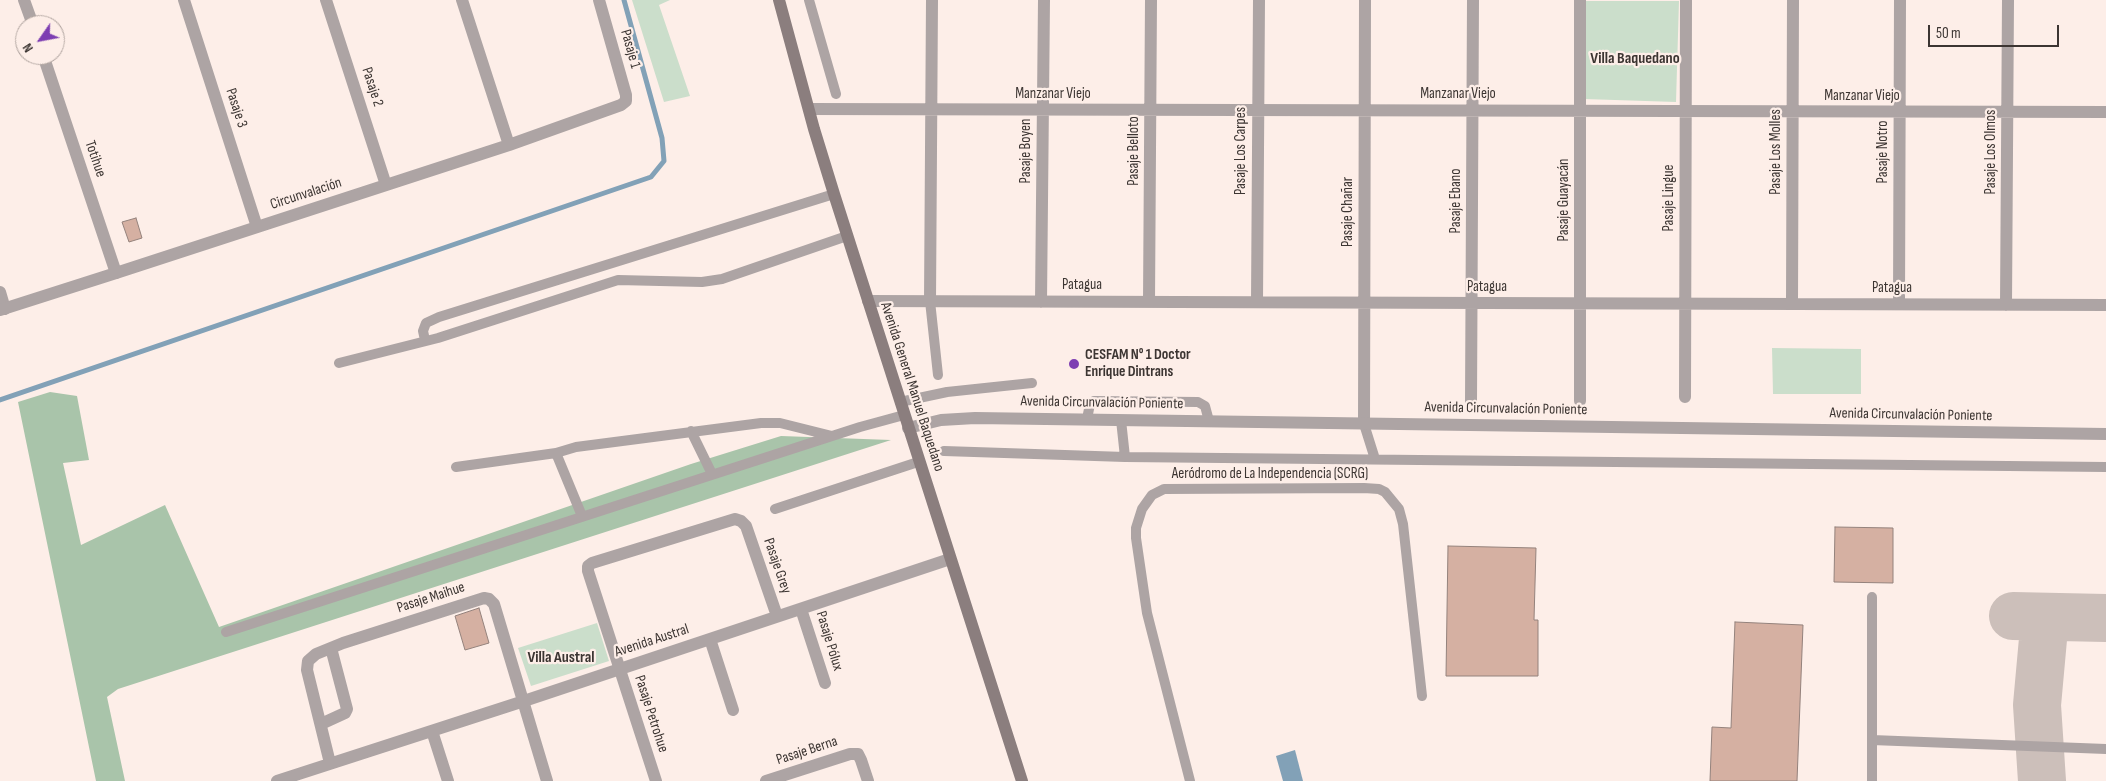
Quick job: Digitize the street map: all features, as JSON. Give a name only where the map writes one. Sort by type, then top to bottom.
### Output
[{"type":"main road","name":"Avenida General Manuel Baquedano","points":[[778,0],[847,236],[1022,781]]},
{"type":"street","points":[[24,0],[29,15]]},
{"type":"street","name":"Pasaje 3","points":[[184,0],[257,227]]},
{"type":"street","name":"Pasaje 2","points":[[326,0],[386,185]]},
{"type":"street","points":[[462,0],[509,145]]},
{"type":"street","name":"Pasaje 1","points":[[599,0],[626,95],[626,101],[621,105]]},
{"type":"street","points":[[930,301],[932,0]]},
{"type":"street","name":"Pasaje Boyen","points":[[1041,302],[1044,0]]},
{"type":"street","name":"Pasaje Belloto","points":[[1149,302],[1151,0]]},
{"type":"street","name":"Pasaje Los Carpes","points":[[1257,302],[1259,0]]},
{"type":"street","name":"Pasaje Chañar","points":[[1364,424],[1365,0]]},
{"type":"street","name":"Pasaje Ebano","points":[[1471,402],[1473,0]]},
{"type":"street","name":"Pasaje Guayacán","points":[[1580,0],[1580,401]]},
{"type":"street","name":"Pasaje Lingue","points":[[1684,397],[1686,0]]},
{"type":"street","name":"Pasaje Los Molles","points":[[1792,304],[1793,0]]},
{"type":"street","name":"Pasaje Notro","points":[[1899,304],[1900,0]]},
{"type":"street","name":"Pasaje Los Olmos","points":[[2006,305],[2008,0]]},
{"type":"street","name":"Totihue","points":[[46,65],[116,273]]},
{"type":"street","name":"Circunvalación","points":[[3,309],[509,145],[621,105]]},
{"type":"street","name":"Manzanar Viejo","points":[[809,109],[2106,112]]},
{"type":"street","points":[[0,292],[3,309]]},
{"type":"street","name":"Patagua","points":[[868,301],[2106,305]]},
{"type":"street","name":"Avenida Circunvalación Poniente","points":[[908,428],[958,418],[2106,434]]},
{"type":"street","name":"Pasaje Grey","points":[[588,571],[588,566],[592,563],[735,519],[741,521],[746,526],[777,616]]},
{"type":"street","name":"Avenida Austral","points":[[277,781],[950,560]]},
{"type":"street","name":"Pasaje Petrohue","points":[[588,571],[656,781]]},
{"type":"street","name":"Pasaje Maihue","points":[[331,648],[484,598],[489,599],[494,604],[547,781]]},
{"type":"street","name":"Pasaje Pólux","points":[[801,609],[825,683]]},
{"type":"street","points":[[710,639],[733,710]]},
{"type":"street","points":[[321,724],[345,713],[347,709],[331,648],[316,654],[308,660],[307,670],[330,763]]},
{"type":"street","points":[[432,731],[448,781]]},
{"type":"street","name":"Pasaje Berna","points":[[766,781],[850,754],[858,754],[868,781]]},
{"type":"lane","points":[[809,0],[836,94]]},
{"type":"lane","points":[[425,340],[423,331],[426,323],[440,316],[834,194]]},
{"type":"lane","points":[[339,363],[438,338],[618,280],[702,282],[722,279],[847,236]]},
{"type":"lane","points":[[930,301],[938,375]]},
{"type":"lane","points":[[900,402],[947,392],[1032,383]]},
{"type":"lane","points":[[1087,419],[1090,404],[1094,401],[1198,402],[1205,406],[1208,421]]},
{"type":"lane","points":[[226,632],[712,474],[904,415]]},
{"type":"lane","points":[[1121,420],[1124,457]]},
{"type":"lane","points":[[456,467],[556,453],[576,447],[761,423],[780,423],[832,436]]},
{"type":"lane","points":[[1364,424],[1375,459]]},
{"type":"lane","points":[[691,431],[712,474]]},
{"type":"lane","points":[[944,451],[1124,457],[2106,467]]},
{"type":"lane","points":[[556,453],[582,516]]},
{"type":"lane","points":[[775,509],[918,462]]},
{"type":"lane","name":"Aeródromo de La Independencia (SCRG)","points":[[1190,781],[1147,613],[1136,538],[1136,528],[1142,509],[1152,495],[1164,489],[1364,488],[1379,489],[1385,492],[1396,504],[1403,524],[1422,696]]},
{"type":"lane","points":[[1872,597],[1872,781]]},
{"type":"lane","points":[[1872,740],[2106,748]]},
{"type":"green space","points":[[632,0],[670,0],[659,5],[690,96],[664,102]]},
{"type":"green space","points":[[1584,1],[1679,1],[1676,102],[1584,99]]},
{"type":"green space","points":[[1772,348],[1861,349],[1861,394],[1773,394]]},
{"type":"green space","points":[[50,392],[77,396],[89,460],[63,463],[81,545],[165,505],[219,627],[691,464],[781,436],[891,440],[118,689],[107,697],[125,781],[96,781],[18,402]]},
{"type":"green space","points":[[597,623],[609,661],[531,686],[518,648]]},
{"type":"water","points":[[1295,750],[1303,781],[1283,781],[1276,756]]},
{"type":"building","points":[[136,218],[142,238],[129,242],[122,222]]},
{"type":"building","points":[[1835,527],[1893,528],[1893,583],[1834,582]]},
{"type":"building","points":[[1448,546],[1536,548],[1534,620],[1538,620],[1538,676],[1446,676]]},
{"type":"building","points":[[479,608],[489,643],[465,650],[455,616]]},
{"type":"building","points":[[1735,622],[1803,625],[1797,781],[1710,781],[1712,727],[1731,728]]},
{"type":"waterway","points":[[0,400],[651,177],[664,161],[662,138],[624,0]]},
{"type":"taxiway","points":[[2013,616],[2106,618]]},
{"type":"taxiway","points":[[2042,781],[2037,705],[2045,617]]},
{"type":"place","name":"CESFAM N° 1 Doctor Enrique Dintrans","points":[[1074,364]]},
{"type":"district","name":"Villa Baquedano","points":[[1635,59]]},
{"type":"district","name":"Villa Austral","points":[[561,658]]}]
